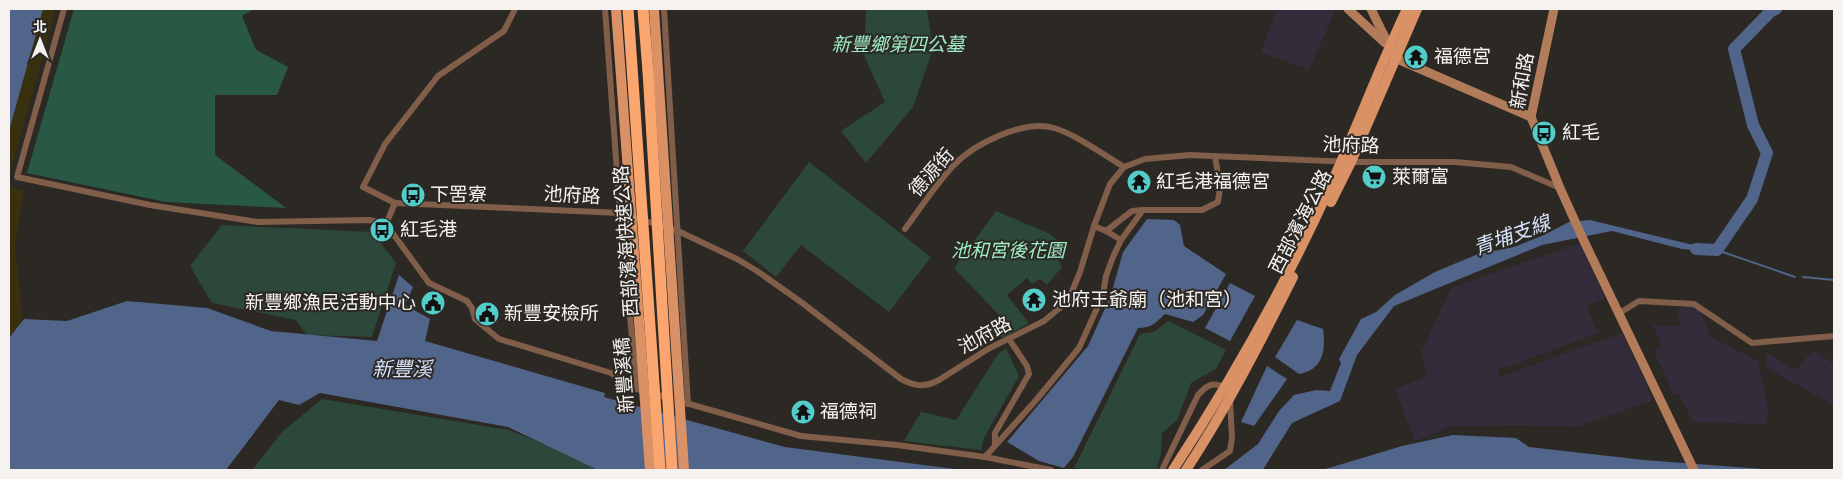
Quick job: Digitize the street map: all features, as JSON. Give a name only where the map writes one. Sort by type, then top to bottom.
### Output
[{"type":"highway","name":"西部濱海快速公路","points":[[628,9],[660,470]]},
{"type":"highway","name":"西部濱海快速公路","points":[[645,9],[672,470]]},
{"type":"main road","name":"新豐溪橋","points":[[616,9],[650,470]]},
{"type":"main road","points":[[654,9],[684,470]]},
{"type":"main road","name":"西部濱海公路","points":[[1173,470],[1224,387],[1283,281],[1329,189],[1346,162],[1389,47],[1407,9]]},
{"type":"main road","name":"西部濱海公路","points":[[1186,470],[1250,361],[1418,9]]},
{"type":"street","points":[[64,9],[17,177],[150,205],[258,222],[369,220],[386,224],[429,283],[467,301],[472,308],[475,319],[499,339],[611,373],[637,388],[801,436],[897,445],[985,457],[1051,470]]},
{"type":"street","points":[[386,224],[395,203],[364,187],[385,144],[438,76],[504,31],[516,9]]},
{"type":"street","points":[[605,9],[620,213],[637,388]]},
{"type":"street","points":[[664,9],[688,404]]},
{"type":"street","points":[[1348,9],[1389,47]]},
{"type":"street","points":[[1371,9],[1395,58],[1531,117]]},
{"type":"street","name":"新和路","points":[[1554,9],[1531,117],[1570,212],[1618,314]]},
{"type":"street","name":"德源街","points":[[905,229],[954,165],[993,138],[1029,126],[1052,127],[1064,131],[1124,167]]},
{"type":"street","points":[[1106,231],[1132,211],[1202,210],[1218,202],[1220,194],[1215,156]]},
{"type":"street","name":"池府路","points":[[395,203],[620,213],[678,231],[737,259],[757,271],[901,378],[919,386],[932,384],[982,353],[1044,321],[1068,301],[1110,184],[1124,167],[1145,159],[1215,156],[1346,162],[1455,162],[1510,168],[1560,188]]},
{"type":"street","points":[[985,457],[1037,399],[1079,348],[1103,295],[1106,276],[1120,240],[1143,210]]},
{"type":"street","points":[[1094,226],[1120,240]]},
{"type":"street","points":[[1694,470],[1618,314],[1639,301],[1694,304],[1752,343],[1834,336]]},
{"type":"street","points":[[995,445],[995,433],[1029,374],[1027,366],[1009,340]]},
{"type":"street","points":[[635,362],[686,360]]},
{"type":"street","points":[[1162,470],[1198,395],[1207,385],[1216,384],[1224,387]]},
{"type":"street","points":[[1202,470],[1230,451],[1232,438],[1230,396]]},
{"type":"shaded area","points":[[1277,9],[1336,9],[1309,70],[1261,52]]},
{"type":"shaded area","points":[[1580,243],[1605,298],[1586,306],[1598,333],[1498,370],[1500,377],[1622,333],[1653,400],[1576,427],[1519,425],[1452,426],[1415,441],[1395,389],[1427,376],[1421,353],[1451,288]]},
{"type":"shaded area","points":[[1689,306],[1700,311],[1711,337],[1758,361],[1769,413],[1766,424],[1693,422],[1679,394],[1673,393],[1654,351],[1662,347],[1653,325],[1680,327],[1677,308]]},
{"type":"shaded area","points":[[1813,350],[1834,364],[1834,405],[1767,368],[1766,353],[1796,370]]},
{"type":"green space","points":[[74,9],[254,9],[242,16],[256,50],[288,67],[277,95],[215,95],[215,155],[286,208],[166,202],[27,173]]},
{"type":"green space","name":"新豐鄉第四公墓","points":[[866,9],[927,10],[933,49],[913,107],[866,163],[841,131],[885,102],[864,55]]},
{"type":"green space","points":[[809,162],[931,257],[889,312],[801,245],[776,277],[743,251]]},
{"type":"green space","name":"池和宮後花園","points":[[996,211],[1048,233],[1061,242],[1055,252],[1062,267],[1047,285],[1040,279],[1032,284],[1027,278],[1007,295],[1029,323],[1003,339],[994,327],[1003,319],[954,268]]},
{"type":"green space","points":[[222,225],[372,232],[396,263],[372,337],[307,335],[296,320],[212,303],[190,266]]},
{"type":"green space","points":[[1168,321],[1226,350],[1216,369],[1191,383],[1177,420],[1162,433],[1161,454],[1157,469],[1086,470],[1074,468],[1140,334],[1154,332]]},
{"type":"green space","points":[[1006,348],[1019,376],[984,438],[981,450],[904,441],[921,412],[956,420],[998,354]]},
{"type":"green space","points":[[322,399],[509,430],[608,470],[252,470],[282,432]]},
{"type":"sand","points":[[29,9],[56,9],[9,177],[9,72]]},
{"type":"sand","points":[[9,186],[24,191],[15,247],[23,318],[9,342]]},
{"type":"water","points":[[9,9],[43,9],[9,131]]},
{"type":"water","points":[[1147,219],[1174,220],[1180,225],[1184,246],[1226,274],[1203,315],[1193,322],[1165,314],[1150,326],[1138,328],[1073,457],[1064,468],[1039,461],[1007,442],[1088,346],[1111,295],[1123,252]]},
{"type":"water","points":[[1590,220],[1689,244],[1713,247],[1712,252],[1682,249],[1612,231],[1542,245],[1394,306],[1357,355],[1340,401],[1292,423],[1264,470],[1224,470],[1258,444],[1279,411],[1294,395],[1316,390],[1330,391],[1341,363],[1339,359],[1361,319],[1376,312],[1395,295],[1435,272],[1478,254],[1514,247],[1569,222]]},
{"type":"water","name":"新豐溪","points":[[399,275],[413,287],[405,305],[430,319],[425,341],[605,393],[604,397],[785,447],[962,470],[598,470],[508,427],[320,393],[299,405],[279,400],[226,470],[9,470],[9,338],[24,319],[67,321],[127,301],[207,308],[271,331],[377,341]]},
{"type":"water","points":[[1230,283],[1255,296],[1230,341],[1205,328]]},
{"type":"water","points":[[1297,320],[1323,329],[1324,337],[1323,351],[1318,364],[1307,372],[1299,374],[1275,357]]},
{"type":"water","points":[[1267,366],[1287,379],[1254,426],[1241,422]]},
{"type":"water","points":[[1453,435],[1516,438],[1529,447],[1644,460],[1776,470],[1322,470],[1402,446]]},
{"type":"waterway","name":"青埔支線","points":[[1696,249],[1717,250],[1752,199],[1767,153],[1753,125],[1734,49],[1771,11],[1776,9]]},
{"type":"waterway","points":[[1717,250],[1795,277]]},
{"type":"waterway","points":[[1803,277],[1834,280]]},
{"type":"place","name":"福德宮","points":[[1416,57]]},
{"type":"place","name":"紅毛","points":[[1544,133]]},
{"type":"place","name":"萊爾富","points":[[1374,177]]},
{"type":"place","name":"紅毛港福德宮","points":[[1139,182]]},
{"type":"place","name":"下罟寮","points":[[413,195]]},
{"type":"place","name":"紅毛港","points":[[382,230]]},
{"type":"place","name":"池府王爺廟（池和宮）","points":[[1034,300]]},
{"type":"place","name":"新豐鄉漁民活動中心","points":[[433,303]]},
{"type":"place","name":"新豐安檢所","points":[[487,314]]},
{"type":"place","name":"福德祠","points":[[803,412]]}]
